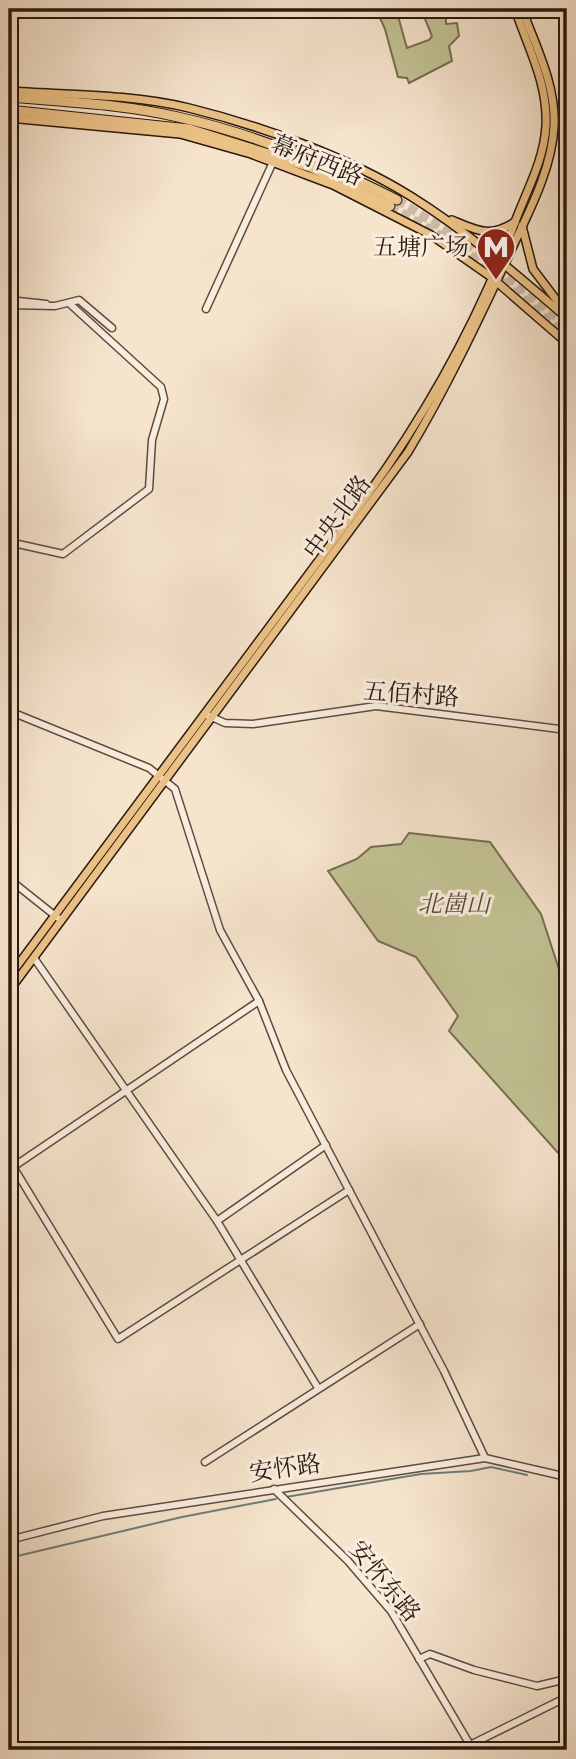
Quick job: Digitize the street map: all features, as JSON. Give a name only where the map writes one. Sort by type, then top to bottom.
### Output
[{"type":"highway","name":"幕府西路","points":[[9,97],[176,116],[233,131],[312,160],[393,203],[310,167],[189,129],[9,110]]},
{"type":"main road","name":"中央北路","points":[[515,9],[543,86],[546,124],[541,159],[518,224]]},
{"type":"main road","name":"中央北路","points":[[9,991],[158,774],[208,716],[408,452],[437,405],[547,161],[554,125],[549,85],[522,9]]},
{"type":"main road","name":"幕府西路","points":[[9,91],[136,100],[189,108],[290,140],[351,164],[442,216]]},
{"type":"main road","name":"幕府西路","points":[[9,118],[180,134],[273,162],[333,185],[431,235],[494,279],[567,343]]},
{"type":"main road","points":[[442,216],[492,232],[518,224],[533,269],[567,316]]},
{"type":"main road","points":[[442,216],[502,261],[567,316]]},
{"type":"main road","name":"中央北路","points":[[9,977],[59,919],[167,780],[208,716]]},
{"type":"street","points":[[206,309],[273,162]]},
{"type":"street","points":[[9,302],[38,301],[55,306],[79,300],[112,328]]},
{"type":"street","points":[[9,542],[63,554],[149,489],[152,440],[164,399],[161,387],[70,304]]},
{"type":"street","name":"五佰村路","points":[[208,716],[225,723],[253,724],[376,706],[567,730]]},
{"type":"street","points":[[9,711],[158,774],[175,789],[220,930],[259,1001],[286,1070],[420,1324],[485,1458]]},
{"type":"street","points":[[9,879],[59,919]]},
{"type":"street","points":[[34,958],[217,1221],[318,1388]]},
{"type":"street","points":[[259,1001],[11,1164],[118,1339],[349,1190]]},
{"type":"street","points":[[217,1221],[326,1145]]},
{"type":"street","points":[[205,1462],[420,1324]]},
{"type":"street","name":"安怀路","points":[[9,1540],[103,1516],[485,1458],[567,1477]]},
{"type":"street","name":"安怀东路","points":[[274,1489],[348,1562],[391,1611],[471,1748]]},
{"type":"street","points":[[419,1659],[430,1654],[474,1670],[537,1686],[567,1679]]},
{"type":"street","points":[[471,1748],[567,1697]]},
{"type":"green space","points":[[376,9],[396,9],[407,48],[429,40],[432,36],[421,9],[446,9],[446,24],[457,23],[459,36],[449,46],[452,61],[409,83],[407,78],[398,77],[385,29]]},
{"type":"green space","name":"北崮山","points":[[409,833],[490,842],[541,914],[567,994],[567,1163],[449,1031],[458,1016],[416,957],[378,941],[328,871],[357,859],[371,847],[401,844]]},
{"type":"waterway","points":[[286,1497],[421,1474],[491,1467],[527,1475]]},
{"type":"waterway","points":[[9,1558],[182,1517],[276,1499]]},
{"type":"tunnel","points":[[397,200],[464,241],[567,325]]},
{"type":"tunnel","points":[[390,206],[461,248],[567,336]]},
{"type":"place","name":"五塘广场","points":[[496,281]]}]
